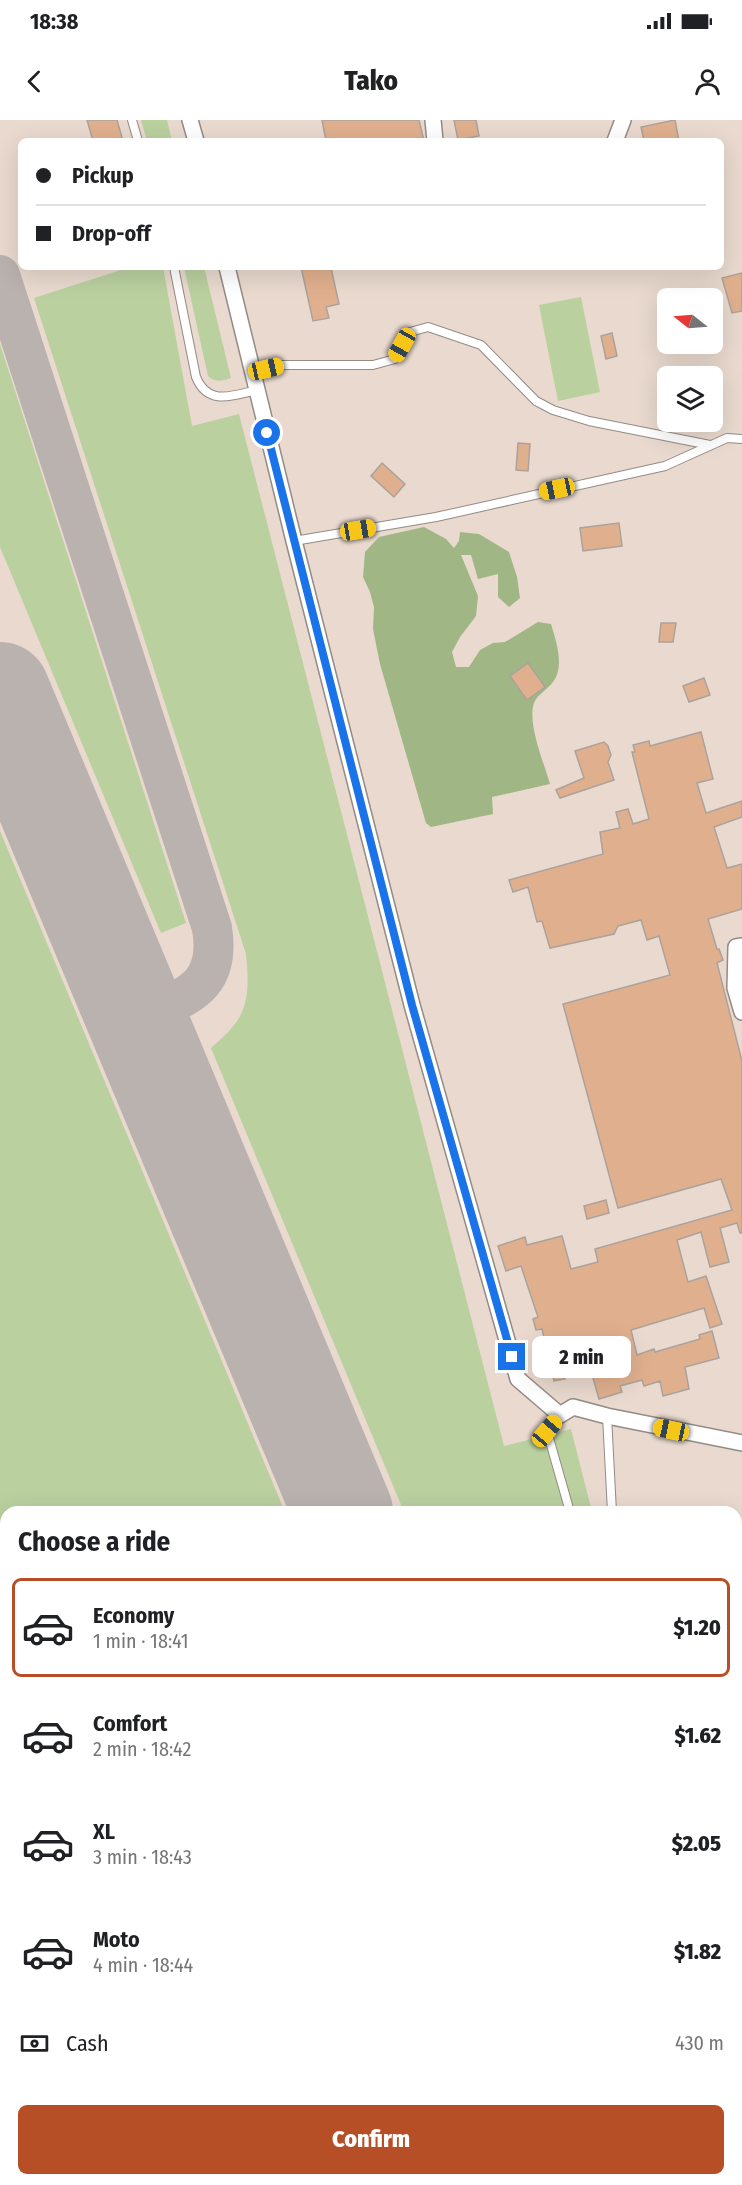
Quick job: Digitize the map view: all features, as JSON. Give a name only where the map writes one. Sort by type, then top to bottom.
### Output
[{"type":"street","points":[[190,120],[195,138]]},
{"type":"street","points":[[433,120],[435,138]]},
{"type":"street","points":[[616,138],[623,120]]},
{"type":"street","points":[[228,270],[412,1005],[518,1379],[560,1415],[573,1407],[742,1443]]},
{"type":"street","points":[[742,946],[736,947],[735,988],[742,1012]]},
{"type":"lane","points":[[132,120],[137,138]]},
{"type":"lane","points":[[175,270],[199,385],[216,397],[228,397],[257,390]]},
{"type":"lane","points":[[253,372],[280,365],[373,365],[395,359],[410,332],[428,327],[481,345],[536,401],[553,410],[589,421],[710,445]]},
{"type":"lane","points":[[294,541],[435,517],[665,466],[727,438],[742,439]]},
{"type":"lane","points":[[560,1415],[547,1431],[568,1506]]},
{"type":"lane","points":[[607,1416],[612,1506]]},
{"type":"shaded area","points":[[0,120],[742,120],[742,1506],[0,1506]]},
{"type":"green space","points":[[141,120],[167,120],[171,138],[146,138]]},
{"type":"green space","points":[[121,270],[164,270],[192,426],[239,414],[504,1446],[571,1429],[590,1506],[402,1506],[211,1048],[234,1025],[243,1009],[248,985],[246,954],[34,298]]},
{"type":"green space","points":[[185,270],[205,270],[231,378],[219,381],[208,376]]},
{"type":"green space","points":[[581,297],[600,392],[558,401],[539,305]]},
{"type":"green space","points":[[0,344],[186,923],[161,933],[0,547]]},
{"type":"green space","points":[[424,527],[446,539],[454,548],[459,541],[460,532],[479,534],[509,552],[517,577],[520,598],[509,607],[498,597],[498,574],[478,579],[471,555],[461,555],[478,596],[476,616],[452,652],[456,667],[469,667],[480,650],[493,643],[505,642],[538,622],[551,624],[559,661],[557,676],[535,700],[532,711],[534,732],[550,784],[492,797],[493,814],[431,827],[426,823],[380,664],[373,629],[374,607],[363,577],[365,552],[379,537]]},
{"type":"green space","points":[[0,831],[282,1506],[0,1506]]},
{"type":"building","points":[[87,120],[117,120],[122,138],[92,138]]},
{"type":"building","points":[[322,120],[419,120],[423,138],[325,138]]},
{"type":"building","points":[[454,120],[476,120],[479,136],[458,138]]},
{"type":"building","points":[[675,120],[678,138],[643,138],[641,127]]},
{"type":"building","points":[[302,270],[331,270],[339,304],[326,307],[329,318],[313,321]]},
{"type":"building","points":[[742,273],[742,311],[732,313],[722,278]]},
{"type":"building","points":[[612,333],[617,356],[606,359],[601,336]]},
{"type":"building","points":[[518,443],[530,444],[528,471],[516,470]]},
{"type":"building","points":[[382,463],[405,484],[394,497],[371,476]]},
{"type":"building","points":[[619,523],[622,546],[583,551],[580,528]]},
{"type":"building","points":[[661,623],[676,623],[673,642],[659,642]]},
{"type":"building","points":[[528,663],[545,687],[527,700],[510,676]]},
{"type":"building","points":[[704,678],[710,695],[689,702],[683,686]]},
{"type":"building","points":[[701,732],[713,779],[697,783],[706,813],[742,801],[742,817],[714,827],[727,868],[742,864],[742,909],[708,919],[717,949],[723,960],[717,963],[742,1061],[742,1233],[737,1223],[720,1228],[729,1262],[710,1267],[701,1232],[677,1240],[688,1282],[706,1276],[722,1324],[710,1328],[704,1308],[631,1330],[637,1355],[700,1339],[699,1335],[712,1331],[719,1358],[685,1367],[689,1389],[663,1396],[660,1381],[644,1386],[642,1380],[620,1386],[622,1392],[599,1399],[589,1364],[564,1372],[565,1379],[554,1381],[542,1329],[536,1330],[533,1319],[538,1317],[521,1266],[506,1271],[498,1246],[525,1237],[527,1245],[562,1236],[571,1269],[598,1262],[595,1249],[732,1210],[721,1179],[618,1208],[563,1004],[670,975],[659,936],[647,940],[641,920],[618,926],[614,934],[550,948],[542,921],[537,922],[528,887],[513,892],[509,880],[603,854],[600,832],[620,828],[616,812],[628,809],[633,824],[649,819],[632,752],[635,752],[633,745],[649,741],[650,746]]},
{"type":"building","points":[[604,742],[611,755],[608,762],[614,780],[560,798],[556,790],[584,778],[575,751]]},
{"type":"building","points":[[606,1200],[609,1213],[587,1219],[584,1206]]},
{"type":"taxiway","points":[[0,275],[212,928],[214,949],[211,965],[205,978],[184,997],[137,1020]]},
{"type":"runway","points":[[0,692],[340,1506]]},
{"type":"route","points":[[267,433],[412,1005],[512,1357]]}]
